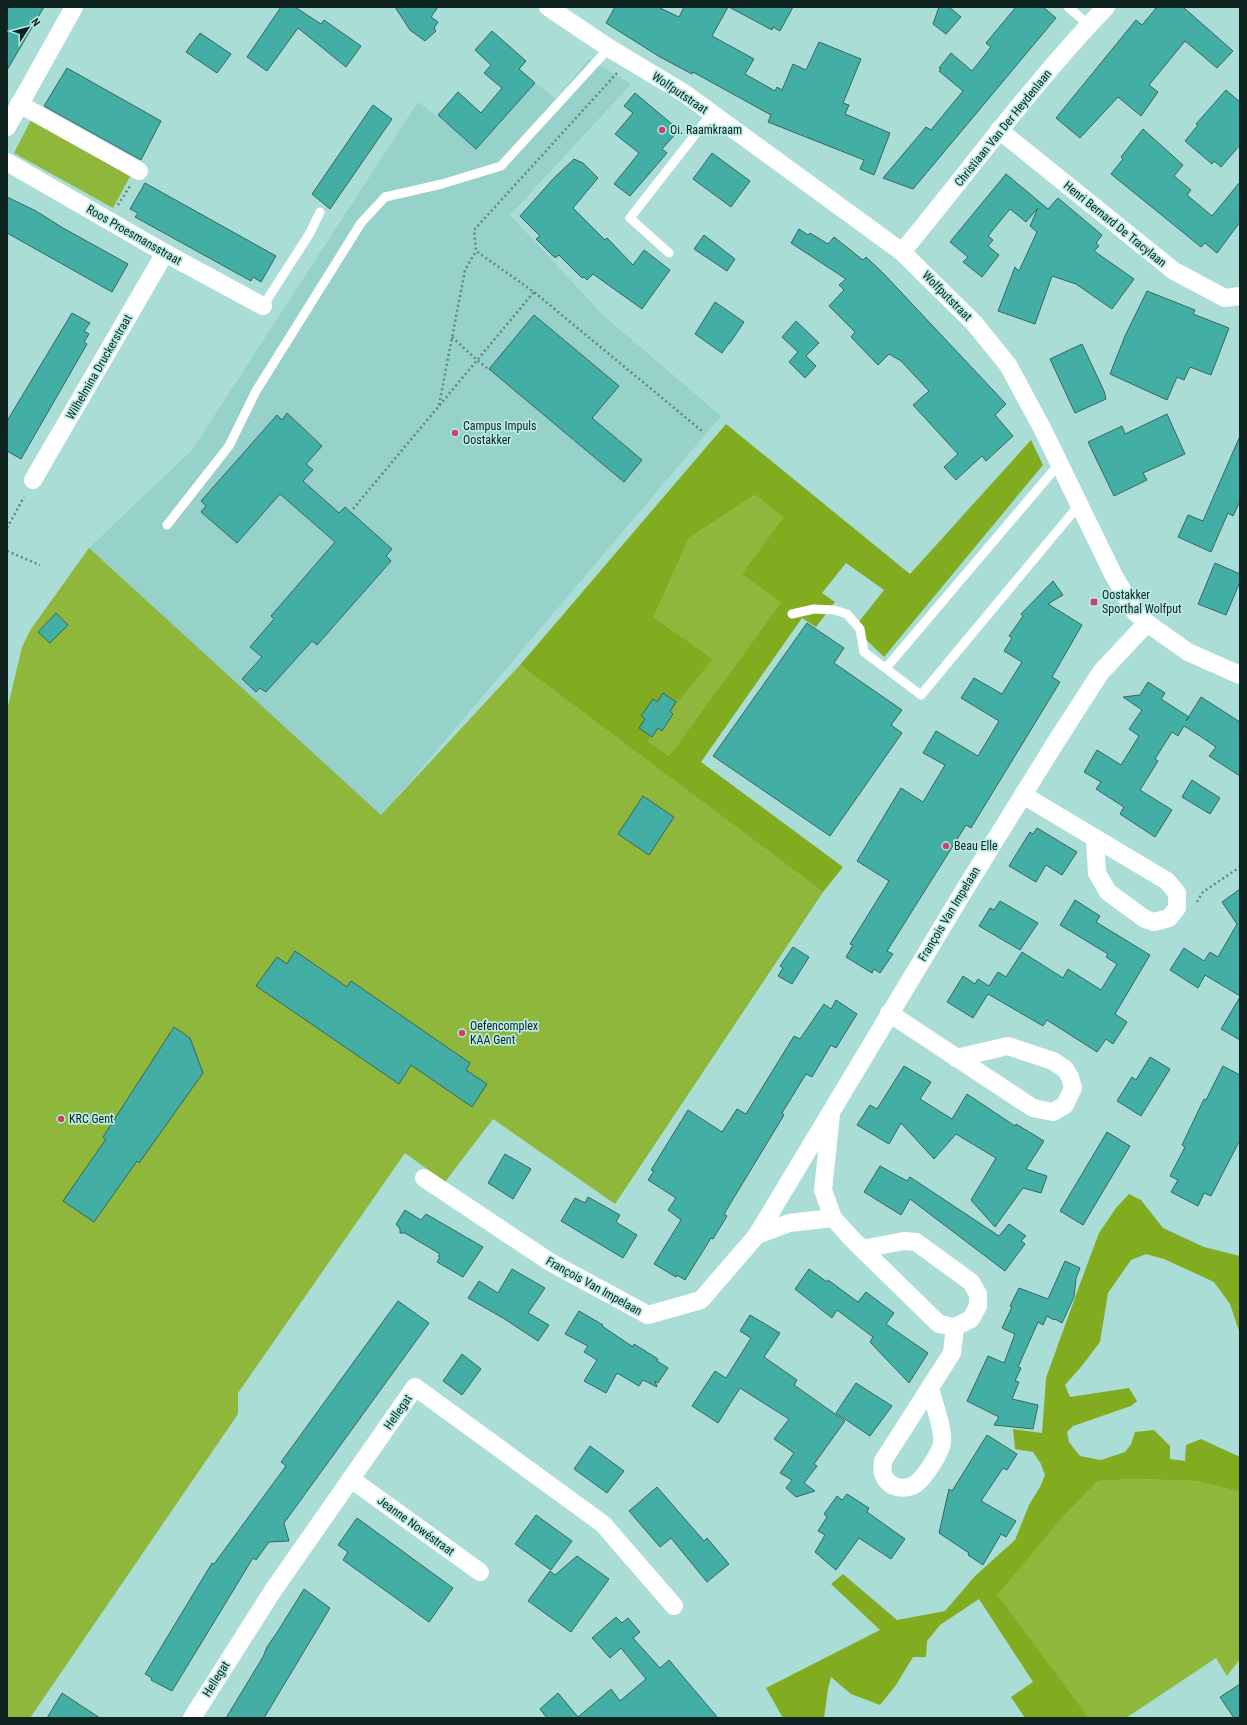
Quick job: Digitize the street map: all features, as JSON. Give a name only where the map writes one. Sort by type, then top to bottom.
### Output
[{"type":"street","points":[[74,7],[12,114],[138,171]]},
{"type":"street","name":"Wolfputstraat","points":[[548,7],[609,48],[684,93],[902,252],[974,323],[1008,365],[1113,574],[1135,612],[1147,623],[1188,652],[1240,675]]},
{"type":"street","name":"Christiaan Van Der Heydenlaan","points":[[902,252],[999,130],[1106,7]]},
{"type":"street","name":"Henri Bernard De Tracylaan","points":[[999,130],[1174,271],[1225,298],[1240,296]]},
{"type":"street","name":"Roos Proesmansstraat","points":[[7,162],[165,254],[263,306]]},
{"type":"street","name":"Wilhelmina Druckerstraat","points":[[33,480],[165,254]]},
{"type":"street","name":"François Van Impelaan","points":[[424,1178],[550,1262],[648,1315],[701,1300],[757,1235],[889,1014],[1023,795],[1101,672],[1147,623]]},
{"type":"street","points":[[1023,795],[1167,881],[1177,893],[1177,908],[1169,918],[1154,922],[1145,919],[1108,892],[1097,873],[1095,839]]},
{"type":"street","points":[[889,1014],[956,1058],[1033,1108],[1053,1112],[1065,1105],[1073,1088],[1070,1077],[1065,1069],[1053,1061],[1008,1046],[956,1058]]},
{"type":"street","name":"François Van Impelaan","points":[[832,1110],[823,1190],[833,1218],[940,1324],[955,1327]]},
{"type":"street","name":"François Van Impelaan","points":[[757,1235],[789,1223],[833,1218]]},
{"type":"street","points":[[862,1248],[904,1241],[916,1242],[971,1282],[978,1294],[978,1306],[971,1320],[955,1327],[952,1353],[883,1461],[883,1473],[889,1483],[900,1488],[909,1487],[918,1482],[937,1455],[942,1443],[930,1388]]},
{"type":"street","name":"Hellegat","points":[[192,1718],[272,1592],[415,1387],[603,1524],[674,1606]]},
{"type":"street","name":"Jeanne Nowéstraat","points":[[351,1479],[480,1572]]},
{"type":"lane","points":[[1068,7],[1089,25]]},
{"type":"lane","points":[[167,525],[229,446],[256,391],[361,223],[370,213],[385,197],[442,184],[501,166],[609,48]]},
{"type":"lane","points":[[669,253],[630,218],[712,113]]},
{"type":"lane","points":[[263,306],[310,233],[320,212]]},
{"type":"lane","points":[[886,668],[1059,464]]},
{"type":"lane","points":[[792,614],[814,609],[834,610],[847,614],[860,629],[864,652],[921,695],[1079,505]]},
{"type":"path","points":[[438,407],[465,270],[476,251],[474,230],[629,60]]},
{"type":"path","points":[[108,221],[138,171]]},
{"type":"path","points":[[476,251],[534,292],[702,431]]},
{"type":"path","points":[[353,509],[534,292]]},
{"type":"path","points":[[452,337],[487,368]]},
{"type":"path","points":[[7,528],[33,480]]},
{"type":"path","points":[[7,551],[40,565]]},
{"type":"path","points":[[1177,908],[1191,912],[1203,892],[1240,867]]},
{"type":"shaded area","name":"Campus Impuls Oostakker","points":[[589,59],[631,84],[510,215],[603,315],[721,416],[381,816],[89,548],[192,450],[418,102],[449,125],[476,148],[535,83],[556,99]]},
{"type":"green space","points":[[32,118],[132,173],[113,208],[14,153]]},
{"type":"green space","points":[[726,424],[910,574],[1031,440],[1043,465],[884,657],[854,628],[884,590],[846,563],[822,593],[835,602],[816,627],[802,618],[701,762],[843,867],[823,892],[520,665]],"holes":[[[755,495],[784,517],[742,574],[781,602],[669,756],[647,741],[713,659],[654,617],[689,538]]]},
{"type":"green space","points":[[755,495],[785,517],[781,602],[669,756],[646,741],[713,659],[654,617],[689,538]]},
{"type":"green space","points":[[89,548],[381,815],[520,665],[823,892],[615,1204],[493,1119],[445,1182],[405,1153],[238,1393],[238,1414],[30,1718],[7,1718],[7,710],[22,647],[31,629]]},
{"type":"green space","points":[[1129,1194],[1141,1200],[1163,1228],[1204,1247],[1240,1256],[1240,1334],[1230,1304],[1214,1282],[1164,1259],[1146,1254],[1131,1260],[1108,1293],[1100,1342],[1065,1385],[1070,1397],[1129,1388],[1137,1401],[1131,1406],[1073,1426],[1067,1432],[1069,1442],[1080,1456],[1101,1460],[1125,1452],[1131,1444],[1135,1432],[1154,1430],[1170,1446],[1170,1459],[1185,1461],[1186,1445],[1201,1439],[1240,1457],[1240,1492],[1196,1481],[1135,1479],[1098,1481],[1063,1517],[997,1595],[1089,1718],[1025,1718],[1011,1697],[1033,1682],[979,1599],[940,1625],[927,1641],[926,1657],[913,1657],[896,1685],[880,1705],[851,1694],[831,1677],[824,1718],[783,1718],[766,1688],[880,1630],[831,1584],[843,1574],[897,1620],[945,1611],[975,1576],[1015,1540],[1029,1505],[1040,1487],[1045,1475],[1041,1464],[1033,1452],[1015,1449],[1013,1429],[1042,1433],[1046,1378],[1081,1281],[1099,1233],[1116,1208]]},
{"type":"green space","points":[[1135,1479],[1196,1481],[1240,1492],[1240,1659],[1227,1676],[1216,1658],[1126,1718],[1089,1718],[996,1595],[1063,1517],[1098,1481]]},
{"type":"building","points":[[7,7],[44,7],[7,70]]},
{"type":"building","points":[[281,7],[295,7],[321,24],[324,20],[361,46],[346,67],[298,28],[267,71],[247,57]]},
{"type":"building","points":[[395,7],[438,7],[431,17],[438,22],[434,28],[436,31],[425,41],[410,30]]},
{"type":"building","points":[[615,7],[658,7],[679,17],[684,7],[728,7],[712,36],[754,59],[745,74],[775,91],[777,87],[782,90],[793,64],[806,70],[819,42],[861,59],[843,103],[849,105],[845,114],[890,133],[874,175],[860,169],[864,160],[768,122],[771,115],[693,72],[692,74],[660,57],[606,23]]},
{"type":"building","points":[[729,7],[793,7],[780,31],[773,27],[772,30]]},
{"type":"building","points":[[939,7],[949,7],[961,17],[946,34],[933,24]]},
{"type":"building","points":[[1016,7],[1043,7],[1056,18],[913,189],[883,178],[926,127],[931,130],[963,91],[939,71],[941,69],[939,68],[951,53],[972,71],[991,47],[986,43]]},
{"type":"building","points":[[1157,7],[1183,7],[1233,51],[1217,68],[1185,41],[1149,85],[1158,92],[1141,116],[1118,97],[1080,138],[1056,118],[1136,20],[1142,25]]},
{"type":"building","points":[[492,31],[526,61],[519,69],[535,83],[476,149],[438,115],[458,92],[481,113],[502,88],[484,73],[491,65],[475,50]]},
{"type":"building","points":[[200,33],[231,54],[217,73],[186,52]]},
{"type":"building","points":[[67,68],[161,121],[141,160],[44,106]]},
{"type":"building","points":[[1226,90],[1240,102],[1240,145],[1221,167],[1214,161],[1212,164],[1185,141],[1198,125],[1196,124]]},
{"type":"building","points":[[635,93],[679,130],[662,149],[667,153],[630,196],[614,184],[639,153],[615,134],[633,113],[624,106]]},
{"type":"building","points":[[373,105],[392,119],[330,209],[312,194]]},
{"type":"building","points":[[1143,129],[1183,165],[1174,176],[1191,190],[1187,195],[1212,216],[1240,182],[1240,222],[1217,253],[1205,243],[1201,247],[1111,174],[1123,159],[1121,157]]},
{"type":"building","points":[[712,153],[750,181],[731,207],[693,179]]},
{"type":"building","points":[[574,159],[583,163],[598,178],[573,208],[605,240],[607,238],[633,265],[644,250],[670,270],[642,309],[593,274],[587,280],[584,277],[582,278],[559,255],[555,258],[536,239],[540,236],[520,216],[553,179]]},
{"type":"building","points":[[1006,174],[1048,209],[1058,198],[1102,235],[1096,243],[1099,246],[1094,251],[1134,279],[1112,309],[1076,284],[1052,276],[1035,324],[998,311],[1015,267],[1019,271],[1037,232],[1030,226],[1038,208],[1026,222],[1010,209],[988,236],[993,240],[988,246],[999,255],[982,277],[963,262],[968,257],[950,242]]},
{"type":"building","points":[[145,183],[276,256],[261,282],[253,277],[251,281],[135,217],[138,213],[130,209]]},
{"type":"building","points":[[7,197],[36,211],[63,228],[128,264],[112,292],[7,233]]},
{"type":"building","points":[[799,229],[808,235],[810,233],[828,244],[834,237],[863,260],[866,257],[883,273],[1006,404],[995,415],[1013,436],[986,461],[982,456],[956,480],[944,467],[958,454],[913,405],[929,391],[901,361],[889,354],[878,365],[851,337],[855,332],[829,306],[844,290],[839,285],[846,279],[791,243]]},
{"type":"building","points":[[704,235],[735,259],[727,271],[694,249]]},
{"type":"building","points":[[1147,291],[1195,310],[1193,314],[1229,328],[1211,375],[1190,367],[1184,380],[1177,377],[1167,400],[1110,374],[1125,336]]},
{"type":"building","points":[[715,302],[744,322],[722,353],[695,334]]},
{"type":"building","points":[[72,313],[90,323],[84,331],[89,334],[84,342],[87,344],[21,459],[7,451],[7,421]]},
{"type":"building","points":[[534,315],[619,386],[592,418],[642,460],[624,482],[489,369]]},
{"type":"building","points":[[796,321],[819,343],[806,356],[816,366],[805,378],[789,362],[798,352],[782,337]]},
{"type":"building","points":[[1082,344],[1104,391],[1106,399],[1075,413],[1050,359]]},
{"type":"building","points":[[287,413],[322,446],[306,464],[313,470],[303,481],[339,513],[345,507],[392,549],[386,556],[391,561],[317,645],[312,641],[266,692],[260,688],[256,692],[242,679],[262,657],[250,647],[274,619],[271,616],[335,542],[280,494],[237,543],[201,512],[206,506],[201,501],[277,415],[282,420]]},
{"type":"building","points":[[1167,414],[1185,454],[1143,473],[1147,480],[1114,496],[1088,442],[1122,426],[1125,434]]},
{"type":"building","points":[[1240,436],[1240,501],[1233,516],[1228,513],[1211,552],[1178,537],[1188,515],[1203,521]]},
{"type":"building","points":[[1215,563],[1240,574],[1240,582],[1226,615],[1198,604]]},
{"type":"building","points":[[1053,581],[1063,595],[1048,604],[1082,625],[1052,677],[1060,682],[971,828],[966,825],[887,951],[893,954],[880,973],[874,969],[872,973],[846,957],[853,945],[850,944],[889,881],[857,861],[901,788],[923,802],[945,765],[923,753],[936,731],[978,756],[999,721],[961,698],[974,678],[1002,694],[1022,662],[1004,651],[1012,638],[1009,636],[1023,616],[1021,614]]},
{"type":"building","points":[[56,613],[68,625],[50,643],[38,632]]},
{"type":"building","points":[[807,623],[844,648],[834,663],[902,710],[891,725],[902,733],[830,836],[713,756]]},
{"type":"building","points":[[1148,682],[1165,693],[1161,699],[1189,717],[1201,697],[1240,722],[1240,776],[1209,756],[1216,747],[1200,736],[1184,726],[1178,736],[1172,732],[1155,759],[1158,761],[1140,790],[1172,810],[1155,837],[1120,814],[1124,807],[1096,789],[1101,782],[1084,772],[1097,750],[1121,765],[1139,736],[1129,729],[1142,710],[1123,697],[1140,695]]},
{"type":"building","points":[[663,693],[676,702],[670,711],[673,714],[662,731],[658,728],[652,737],[639,728],[645,719],[641,716],[653,699],[657,702]]},
{"type":"building","points":[[1192,780],[1220,798],[1210,814],[1182,797]]},
{"type":"building","points":[[643,796],[674,817],[649,855],[618,834]]},
{"type":"building","points":[[1037,828],[1077,852],[1062,875],[1046,865],[1036,882],[1009,866],[1030,832],[1033,834]]},
{"type":"building","points":[[1240,889],[1240,996],[1205,975],[1198,988],[1170,970],[1184,948],[1204,961],[1210,952],[1218,957],[1237,924],[1222,902]]},
{"type":"building","points":[[1075,900],[1100,916],[1096,922],[1150,955],[1115,1014],[1127,1022],[1113,1044],[1106,1039],[1097,1052],[1047,1020],[1043,1026],[988,994],[973,1018],[947,1002],[963,976],[975,984],[978,979],[989,986],[998,972],[1006,977],[1022,952],[1063,978],[1068,969],[1101,990],[1117,964],[1106,957],[1108,954],[1060,925]]},
{"type":"building","points":[[1000,901],[1038,923],[1020,950],[979,926],[990,908],[994,910]]},
{"type":"building","points":[[793,947],[809,957],[792,984],[778,976],[783,968],[780,966]]},
{"type":"building","points":[[295,951],[347,987],[351,981],[470,1063],[466,1070],[487,1084],[472,1107],[411,1065],[399,1084],[256,986],[277,957],[287,964]]},
{"type":"building","points":[[1240,997],[1240,1040],[1221,1029]]},
{"type":"building","points":[[836,1000],[857,1014],[836,1048],[831,1045],[812,1077],[806,1074],[782,1113],[784,1115],[724,1214],[727,1216],[713,1239],[711,1238],[685,1280],[677,1275],[676,1277],[654,1264],[681,1220],[668,1210],[676,1198],[648,1180],[654,1171],[651,1170],[688,1110],[722,1132],[737,1109],[746,1114],[794,1036],[800,1039],[824,1004],[831,1009]]},
{"type":"building","points":[[174,1027],[190,1038],[203,1073],[139,1163],[137,1161],[94,1222],[63,1201],[106,1139],[103,1137]]},
{"type":"building","points":[[1150,1057],[1170,1069],[1141,1116],[1117,1101],[1132,1077],[1136,1080]]},
{"type":"building","points":[[904,1066],[931,1082],[920,1099],[952,1119],[967,1094],[1015,1126],[1016,1124],[1044,1141],[1026,1169],[1047,1176],[1041,1193],[1023,1188],[995,1227],[971,1200],[996,1158],[956,1134],[934,1159],[901,1123],[889,1144],[857,1125],[870,1105],[877,1109]]},
{"type":"building","points":[[1223,1066],[1240,1075],[1240,1140],[1211,1196],[1204,1193],[1198,1206],[1171,1192],[1178,1180],[1170,1176],[1185,1147],[1182,1145],[1204,1099],[1206,1100]]},
{"type":"building","points":[[1107,1132],[1130,1146],[1083,1225],[1060,1211]]},
{"type":"building","points":[[505,1154],[531,1169],[513,1199],[488,1183]]},
{"type":"building","points":[[880,1166],[907,1181],[910,1177],[999,1236],[1009,1224],[1026,1236],[1021,1241],[1025,1244],[1005,1271],[910,1199],[901,1215],[864,1192]]},
{"type":"building","points":[[588,1197],[620,1215],[616,1222],[637,1235],[623,1258],[561,1221],[575,1198],[585,1203]]},
{"type":"building","points":[[405,1210],[421,1220],[426,1214],[483,1247],[463,1277],[437,1262],[440,1254],[405,1233],[400,1233],[400,1229],[396,1224]]},
{"type":"building","points":[[1065,1261],[1080,1268],[1076,1278],[1074,1297],[1062,1323],[1047,1316],[1043,1325],[1038,1322],[1018,1367],[1021,1368],[1015,1381],[1019,1382],[1012,1399],[1038,1405],[1033,1429],[994,1425],[999,1417],[967,1401],[988,1356],[1004,1363],[1015,1334],[1002,1328],[1012,1307],[1010,1306],[1019,1288],[1048,1299]]},
{"type":"building","points":[[512,1269],[545,1288],[528,1313],[549,1325],[538,1341],[503,1318],[468,1298],[479,1281],[498,1293]]},
{"type":"building","points":[[809,1269],[827,1282],[828,1280],[858,1302],[866,1292],[894,1313],[886,1324],[928,1353],[909,1383],[870,1342],[873,1337],[837,1310],[832,1318],[795,1289]]},
{"type":"building","points":[[398,1301],[429,1323],[284,1523],[289,1541],[269,1542],[256,1560],[253,1558],[172,1691],[151,1680],[152,1678],[145,1674],[212,1563],[214,1564],[286,1466],[281,1462]]},
{"type":"building","points":[[579,1311],[603,1325],[602,1326],[633,1347],[634,1344],[658,1359],[657,1361],[668,1368],[658,1383],[655,1381],[657,1387],[643,1380],[639,1386],[617,1373],[606,1393],[584,1381],[597,1360],[584,1352],[588,1346],[565,1334]]},
{"type":"building","points":[[750,1315],[780,1333],[764,1357],[797,1380],[794,1385],[845,1421],[814,1464],[817,1466],[804,1483],[815,1491],[796,1497],[786,1488],[792,1480],[780,1473],[794,1453],[774,1439],[789,1419],[740,1388],[718,1423],[692,1406],[715,1371],[726,1378],[751,1338],[740,1331]]},
{"type":"building","points":[[462,1354],[481,1369],[462,1395],[443,1381]]},
{"type":"building","points":[[856,1383],[892,1406],[870,1436],[836,1413]]},
{"type":"building","points":[[987,1435],[1017,1454],[1007,1470],[1003,1468],[981,1501],[1016,1521],[1006,1537],[1001,1534],[983,1565],[968,1555],[969,1553],[939,1533],[949,1489],[952,1491]]},
{"type":"building","points":[[590,1446],[624,1471],[607,1493],[574,1469]]},
{"type":"building","points":[[657,1487],[704,1541],[707,1538],[729,1564],[707,1582],[671,1538],[660,1547],[629,1511]]},
{"type":"building","points":[[847,1494],[869,1508],[867,1512],[905,1539],[891,1559],[859,1538],[836,1570],[815,1552],[825,1535],[818,1531],[827,1517],[824,1514],[837,1496],[842,1500]]},
{"type":"building","points":[[536,1515],[572,1541],[551,1570],[515,1544]]},
{"type":"building","points":[[357,1518],[453,1588],[429,1622],[343,1560],[348,1552],[338,1545]]},
{"type":"building","points":[[577,1556],[609,1579],[571,1632],[528,1601],[550,1571],[555,1575]]},
{"type":"building","points":[[304,1589],[330,1608],[264,1718],[226,1718],[263,1657],[267,1647]]},
{"type":"building","points":[[616,1617],[622,1623],[628,1618],[640,1632],[633,1638],[660,1668],[669,1660],[718,1718],[547,1718],[540,1709],[558,1693],[578,1717],[611,1689],[620,1701],[646,1679],[621,1648],[610,1658],[592,1638]]},
{"type":"building","points":[[1240,1684],[1240,1718],[1234,1718],[1220,1697]]},
{"type":"building","points":[[62,1693],[100,1718],[47,1718]]},
{"type":"place","name":"Oi. Raamkraam","points":[[662,130]]},
{"type":"place","name":"Campus Impuls Oostakker","points":[[455,433]]},
{"type":"place","name":"Oostakker Sporthal Wolfput","points":[[1094,602]]},
{"type":"place","name":"Beau Elle","points":[[946,846]]},
{"type":"place","name":"Oefencomplex KAA Gent","points":[[462,1033]]},
{"type":"place","name":"KRC Gent","points":[[61,1119]]}]
